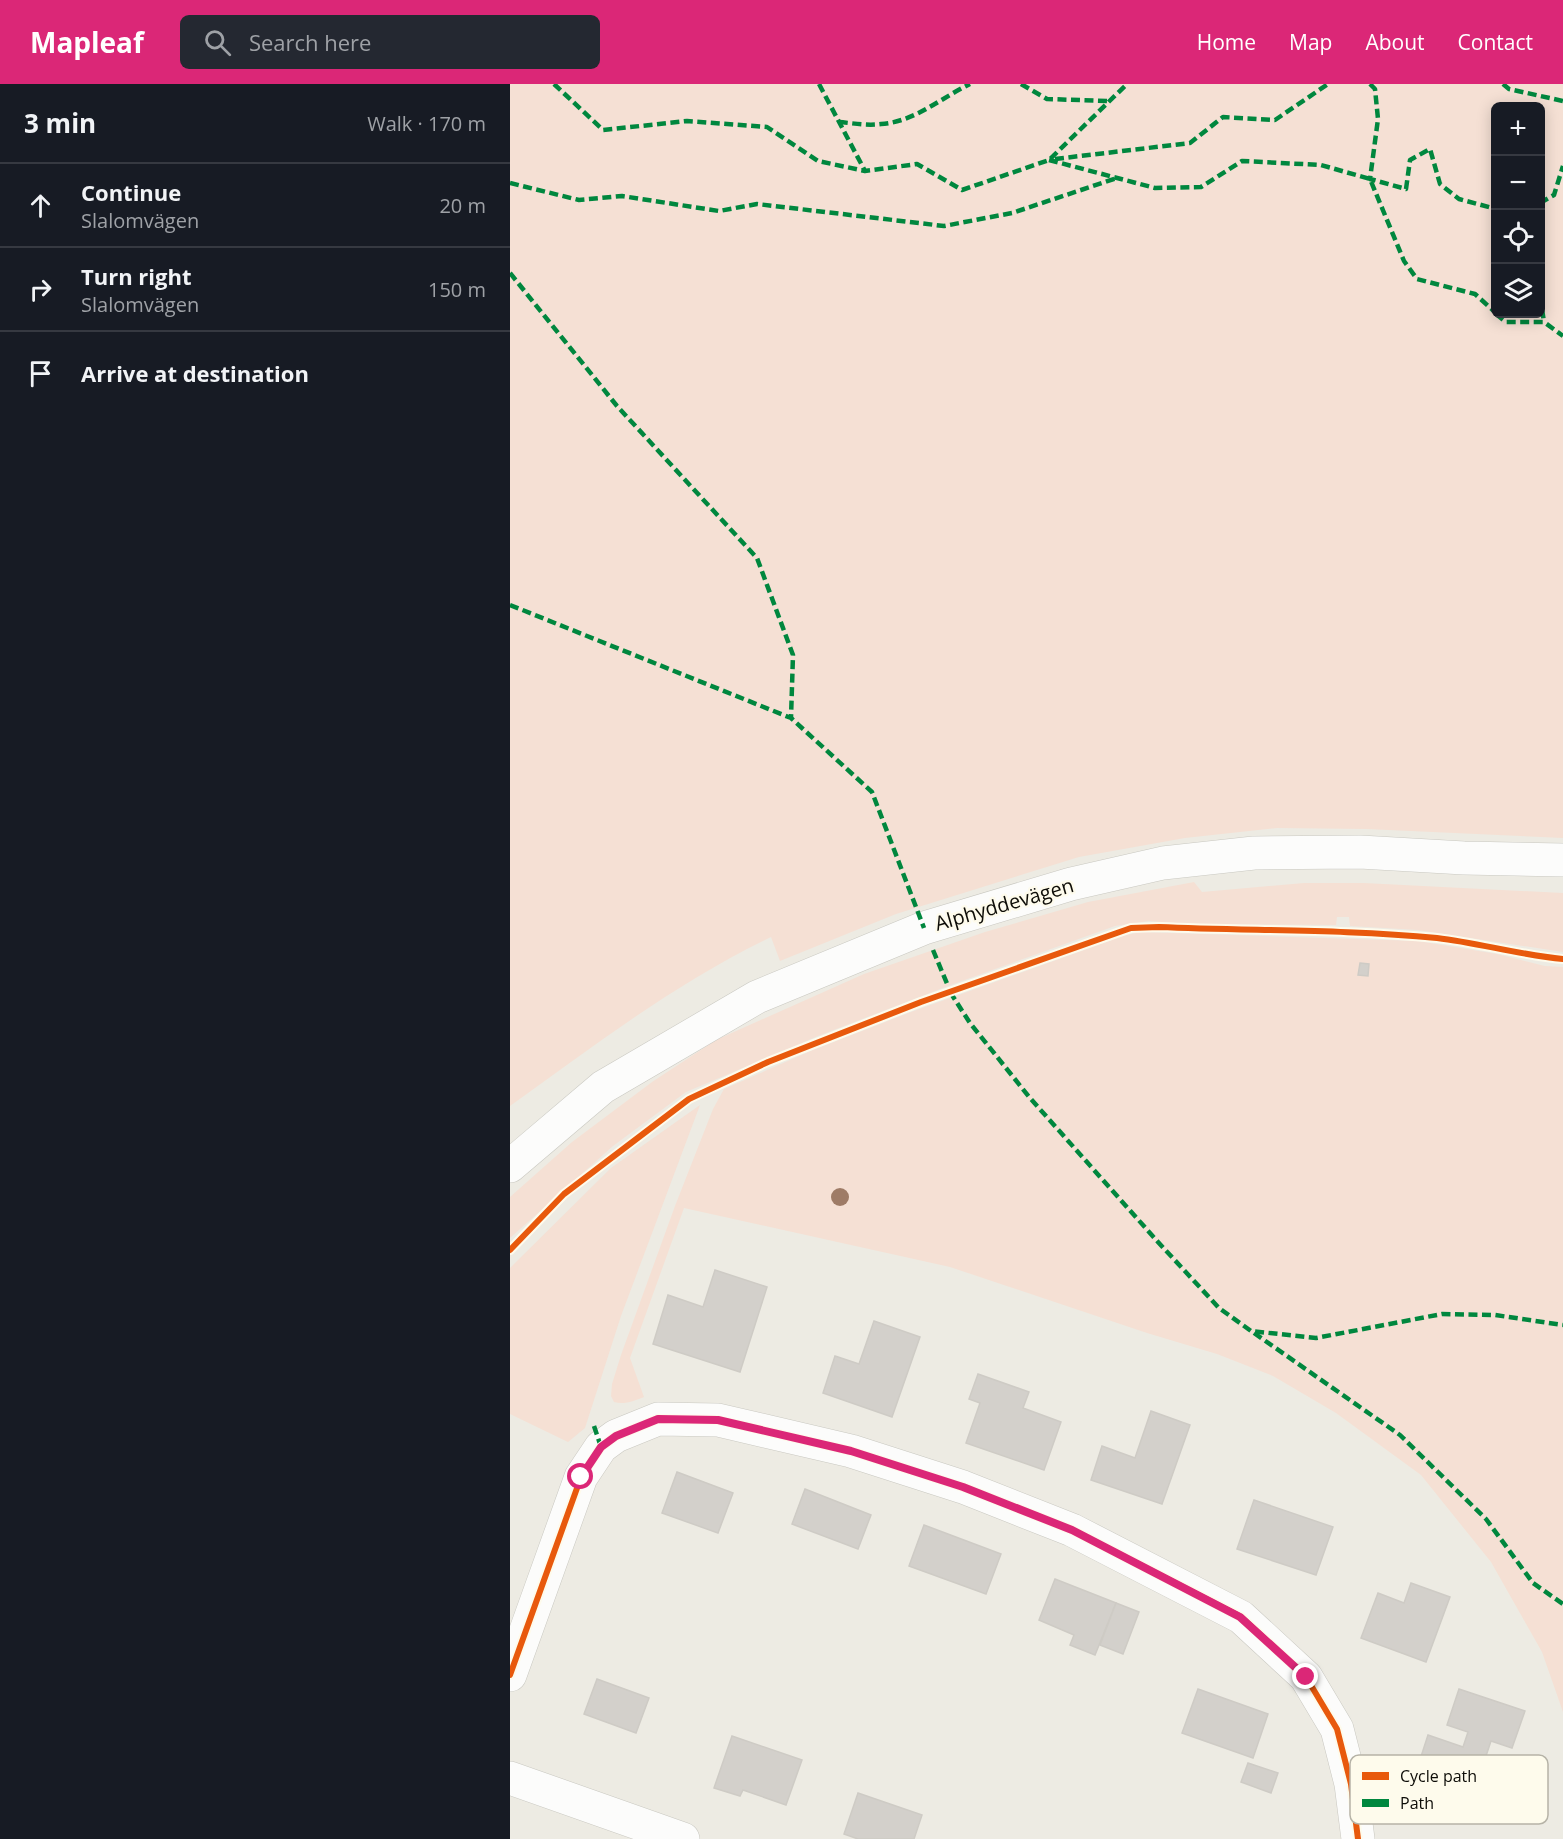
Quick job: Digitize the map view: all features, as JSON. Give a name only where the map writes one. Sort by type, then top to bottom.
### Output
[{"type":"street","name":"Alphyddevägen","points":[[510,1166],[603,1087],[757,997],[924,928],[1071,884],[1164,863],[1254,853],[1360,852],[1464,858],[1563,860]]},
{"type":"street","points":[[510,1675],[581,1477],[601,1447],[616,1436],[658,1419],[718,1420],[851,1451],[963,1487],[1072,1530],[1240,1617],[1306,1677],[1336,1729],[1350,1777]]},
{"type":"street","points":[[510,1778],[683,1839]]},
{"type":"street","points":[[1356,1824],[1358,1839]]},
{"type":"shaded area","points":[[510,84],[1563,84],[1563,838],[1366,829],[1277,828],[1185,838],[1079,857],[896,914],[780,961],[771,937],[670,994],[510,1106]]},
{"type":"shaded area","points":[[1194,882],[1202,892],[1304,883],[1364,883],[1563,893],[1563,952],[1418,930],[1350,926],[1349,917],[1337,917],[1336,925],[1189,924],[1149,921],[1115,926],[818,1036],[686,1092],[613,1146],[510,1238],[510,1197],[572,1142],[652,1082],[716,1040],[864,974],[985,932],[1088,902]]},
{"type":"shaded area","points":[[1141,932],[1418,941],[1497,954],[1545,966],[1563,967],[1563,1712],[1542,1652],[1491,1562],[1421,1475],[1336,1413],[1273,1376],[1217,1354],[950,1267],[684,1208],[630,1358],[644,1397],[625,1403],[614,1402],[611,1396],[612,1384],[621,1355],[675,1206],[713,1109],[724,1089],[813,1050],[911,1012],[1126,935]]},
{"type":"shaded area","points":[[700,1105],[621,1316],[585,1428],[568,1442],[510,1414],[510,1268],[611,1168]]},
{"type":"building","points":[[1360,963],[1369,964],[1368,976],[1358,975]]},
{"type":"building","points":[[715,1270],[767,1287],[740,1372],[653,1344],[668,1295],[703,1307]]},
{"type":"building","points":[[874,1321],[920,1337],[892,1417],[823,1393],[835,1356],[859,1364]]},
{"type":"building","points":[[978,1374],[1029,1392],[1023,1408],[1061,1422],[1044,1470],[966,1443],[980,1403],[969,1399]]},
{"type":"building","points":[[1151,1411],[1190,1425],[1162,1504],[1091,1480],[1102,1446],[1135,1458]]},
{"type":"building","points":[[677,1472],[733,1493],[718,1533],[662,1513]]},
{"type":"building","points":[[805,1489],[871,1515],[858,1549],[792,1524]]},
{"type":"building","points":[[1254,1500],[1333,1527],[1316,1575],[1237,1549]]},
{"type":"building","points":[[924,1525],[1001,1554],[986,1594],[909,1566]]},
{"type":"building","points":[[1055,1579],[1116,1603],[1095,1655],[1070,1645],[1074,1635],[1039,1620]]},
{"type":"building","points":[[1411,1583],[1450,1597],[1426,1662],[1361,1638],[1378,1593],[1404,1603]]},
{"type":"building","points":[[1116,1603],[1139,1612],[1123,1654],[1100,1645]]},
{"type":"building","points":[[597,1679],[649,1698],[636,1733],[584,1714]]},
{"type":"building","points":[[1198,1689],[1268,1714],[1253,1758],[1182,1733]]},
{"type":"building","points":[[1459,1689],[1525,1711],[1512,1748],[1491,1741],[1486,1755],[1422,1755],[1428,1735],[1463,1747],[1468,1732],[1447,1725]]},
{"type":"building","points":[[732,1736],[802,1760],[786,1805],[743,1790],[740,1796],[714,1788]]},
{"type":"building","points":[[1248,1763],[1278,1773],[1271,1793],[1241,1782]]},
{"type":"building","points":[[858,1793],[922,1815],[914,1839],[858,1839],[844,1834]]},
{"type":"marked path","points":[[554,84],[603,130],[687,121],[767,127],[818,161],[865,171]]},
{"type":"marked path","points":[[819,84],[865,171],[917,164],[962,190],[1049,160],[1127,84]]},
{"type":"marked path","points":[[839,122],[870,125],[905,119],[970,84]]},
{"type":"marked path","points":[[1021,84],[1047,99],[1109,101]]},
{"type":"marked path","points":[[1055,159],[1190,143],[1223,117],[1275,120],[1328,84]]},
{"type":"marked path","points":[[1370,84],[1375,89],[1378,119],[1370,179],[1406,189],[1410,160],[1430,149],[1440,184],[1459,199],[1491,208]]},
{"type":"marked path","points":[[1503,84],[1509,89],[1563,101]]},
{"type":"marked path","points":[[1049,160],[1155,188],[1201,187],[1242,161],[1321,165],[1370,179],[1404,261],[1417,279],[1475,294],[1491,308]]},
{"type":"marked path","points":[[1545,200],[1554,195],[1563,166]]},
{"type":"marked path","points":[[510,183],[579,200],[622,196],[719,211],[757,204],[944,226],[1012,213],[1117,178]]},
{"type":"marked path","points":[[510,273],[617,406],[757,558],[793,655],[791,718]]},
{"type":"marked path","points":[[1501,318],[1506,322],[1544,322],[1563,336]]},
{"type":"marked path","points":[[1543,318],[1544,322]]},
{"type":"marked path","points":[[510,605],[791,718],[872,792],[924,928]]},
{"type":"marked path","points":[[933,950],[948,986]]},
{"type":"marked path","points":[[950,992],[970,1023],[1030,1098],[1219,1308],[1251,1331],[1316,1338],[1442,1314],[1495,1315],[1563,1325]]},
{"type":"marked path","points":[[1254,1333],[1400,1435],[1486,1519],[1533,1583],[1563,1604]]},
{"type":"marked path","points":[[594,1426],[601,1447]]},
{"type":"cycle path","points":[[510,1250],[564,1194],[689,1099],[768,1062],[921,1002],[1131,928],[1402,935],[1453,940],[1563,959]]},
{"type":"cycle path","points":[[510,1675],[581,1477],[601,1447],[616,1436],[658,1419],[718,1420],[851,1451],[963,1487],[1072,1530],[1241,1617],[1306,1677],[1337,1729],[1350,1780]]},
{"type":"cycle path","points":[[1356,1824],[1358,1839]]},
{"type":"route","points":[[581,1477],[601,1447],[616,1436],[658,1419],[718,1420],[851,1451],[963,1487],[1072,1530],[1240,1617],[1306,1677]]}]
